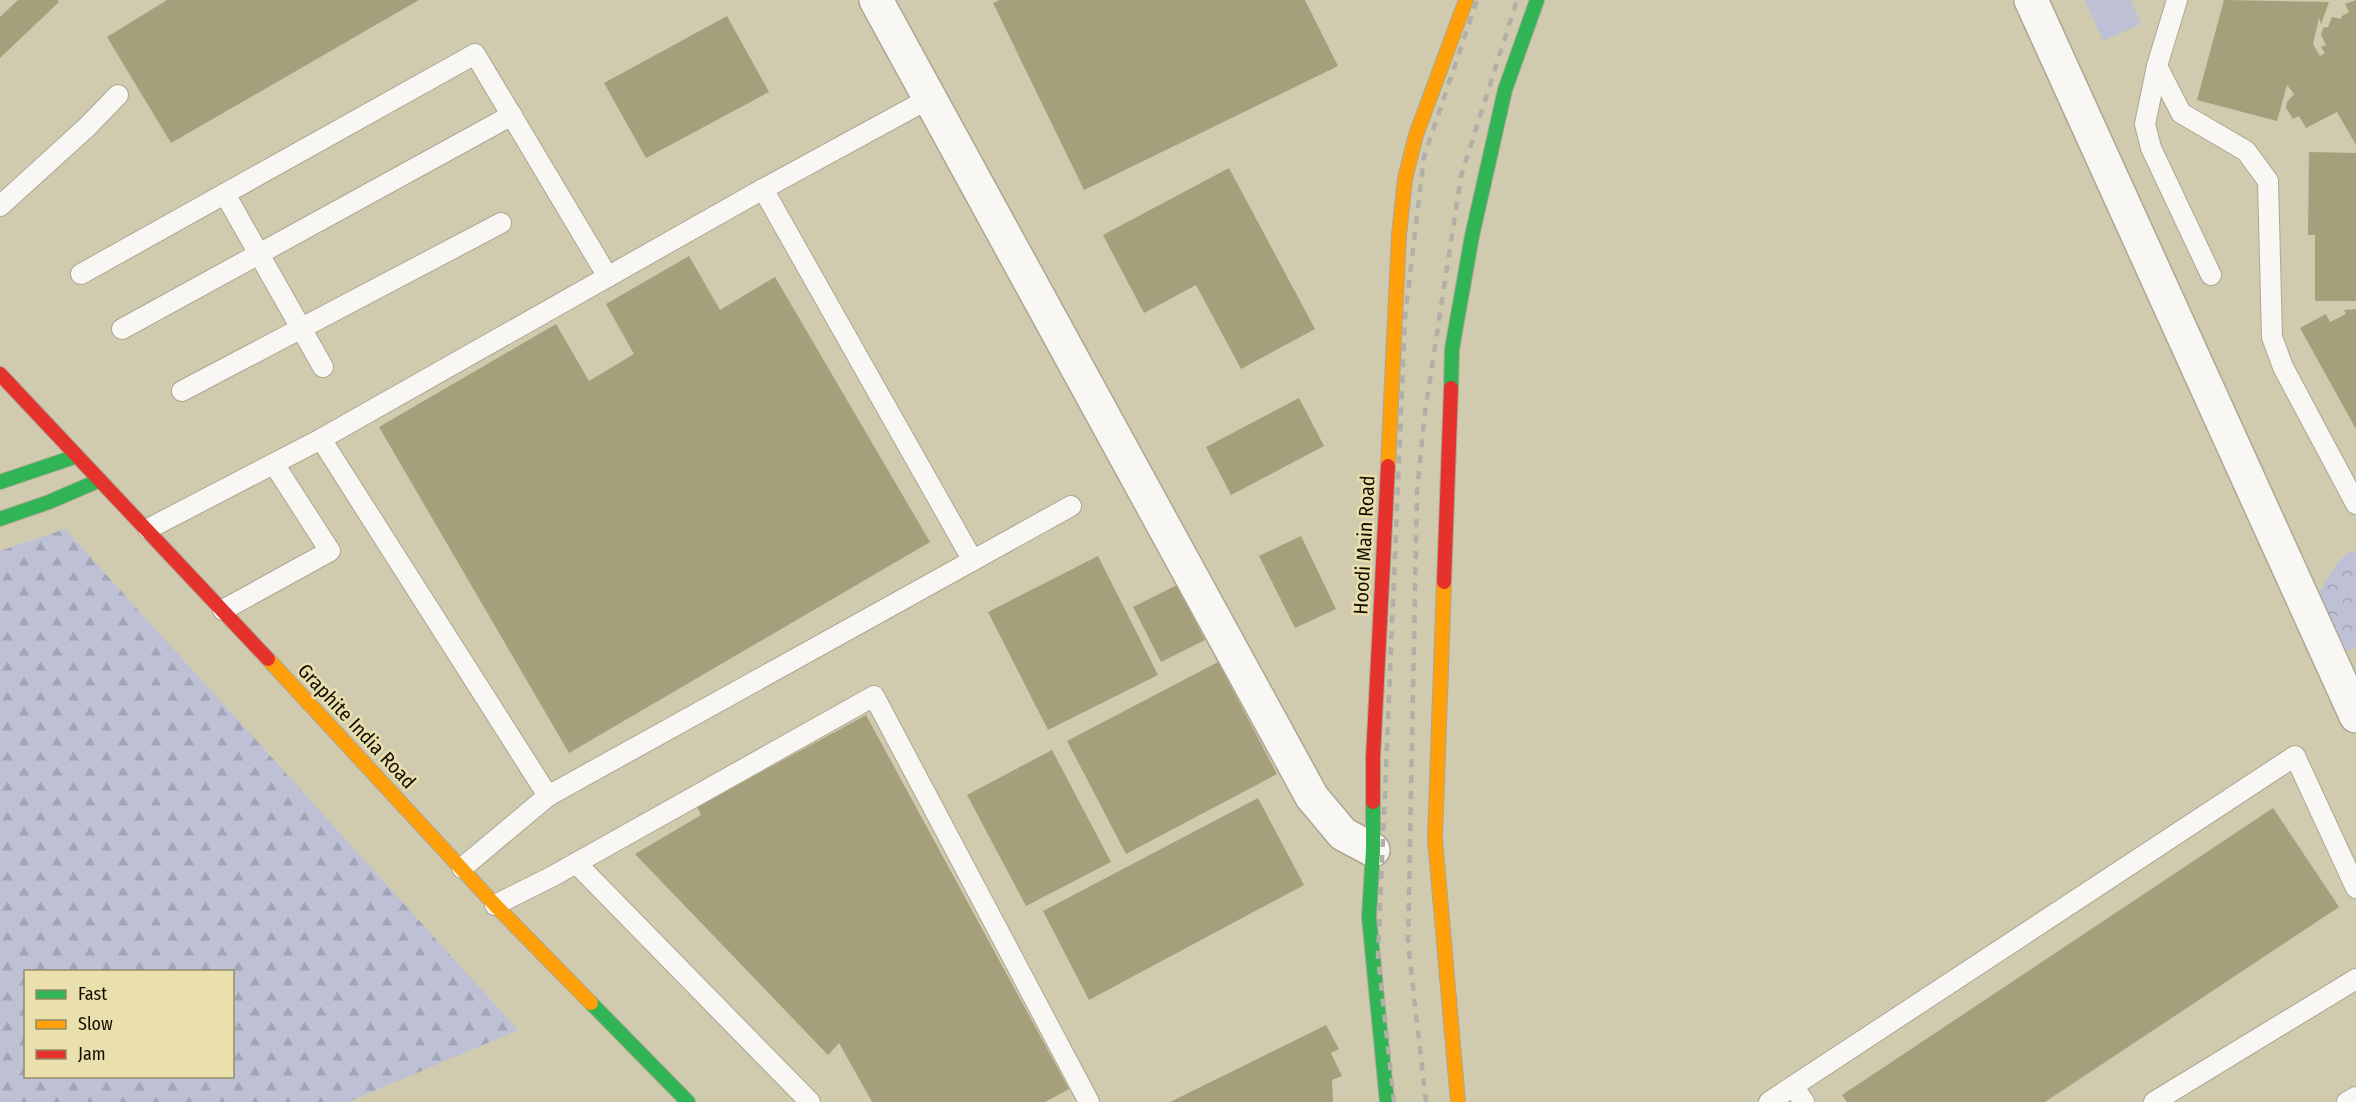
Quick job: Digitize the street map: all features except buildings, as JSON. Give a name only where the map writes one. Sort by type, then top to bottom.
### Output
[{"type":"main road","name":"Hoodi Main Road","points":[[1387,1102],[1369,917],[1373,850],[1373,758],[1399,235],[1405,179],[1416,135],[1466,0]]},
{"type":"main road","points":[[1458,1102],[1435,839],[1452,349],[1472,236],[1505,90],[1518,58],[1536,0]]},
{"type":"main road","name":"Graphite India Road","points":[[0,374],[148,529],[495,905],[688,1102]]},
{"type":"main road","points":[[0,483],[77,456]]},
{"type":"main road","points":[[0,519],[49,502],[100,480]]},
{"type":"street","points":[[876,0],[1312,796],[1343,834],[1373,850]]},
{"type":"street","points":[[2031,0],[2356,716]]},
{"type":"lane","points":[[2177,0],[2157,66],[2145,124],[2151,148],[2211,275]]},
{"type":"lane","points":[[81,274],[476,54],[608,277]]},
{"type":"lane","points":[[2157,66],[2181,113],[2246,151],[2268,181],[2272,337],[2283,367],[2356,504]]},
{"type":"lane","points":[[0,206],[87,127],[118,95]]},
{"type":"lane","points":[[148,529],[321,439],[763,189],[930,98]]},
{"type":"lane","points":[[122,329],[512,115]]},
{"type":"lane","points":[[763,189],[972,559]]},
{"type":"lane","points":[[225,194],[322,367]]},
{"type":"lane","points":[[182,391],[501,222]]},
{"type":"lane","points":[[321,439],[548,796]]},
{"type":"lane","points":[[223,610],[330,551],[274,464]]},
{"type":"lane","points":[[462,868],[548,796],[1071,506]]},
{"type":"lane","points":[[495,905],[576,863],[874,696],[1089,1102]]},
{"type":"lane","points":[[1769,1102],[1799,1094],[2295,756],[2356,888]]},
{"type":"lane","points":[[576,863],[810,1102]]},
{"type":"lane","points":[[2154,1102],[2356,979]]},
{"type":"lane","points":[[2347,1102],[2356,1097]]},
{"type":"green space","points":[[2085,0],[2131,0],[2141,24],[2103,41]]},
{"type":"green space","points":[[65,529],[518,1030],[348,1102],[0,1102],[0,551]]},
{"type":"green space","points":[[2352,550],[2356,553],[2356,648],[2345,651],[2318,594],[2339,561]]},
{"type":"railway","points":[[1394,1102],[1378,957],[1405,317],[1424,157],[1477,0]]},
{"type":"railway","points":[[1426,1102],[1408,943],[1417,491],[1425,412],[1461,176],[1517,0]]},
{"type":"traffic: fast","points":[[1451,388],[1452,349],[1472,236],[1505,90],[1537,0]]},
{"type":"traffic: fast","points":[[0,482],[77,456]]},
{"type":"traffic: fast","points":[[0,519],[49,502],[100,480]]},
{"type":"traffic: fast","points":[[1373,802],[1369,917],[1387,1102]]},
{"type":"traffic: fast","points":[[591,1003],[688,1102]]},
{"type":"traffic: slow","points":[[1388,466],[1399,235],[1405,179],[1416,135],[1466,0]]},
{"type":"traffic: slow","points":[[1444,582],[1435,839],[1458,1102]]},
{"type":"traffic: slow","points":[[268,659],[495,905],[591,1003]]},
{"type":"traffic: jam","points":[[0,374],[268,659]]},
{"type":"traffic: jam","points":[[1444,582],[1451,388]]},
{"type":"traffic: jam","points":[[1373,802],[1373,758],[1388,466]]}]
